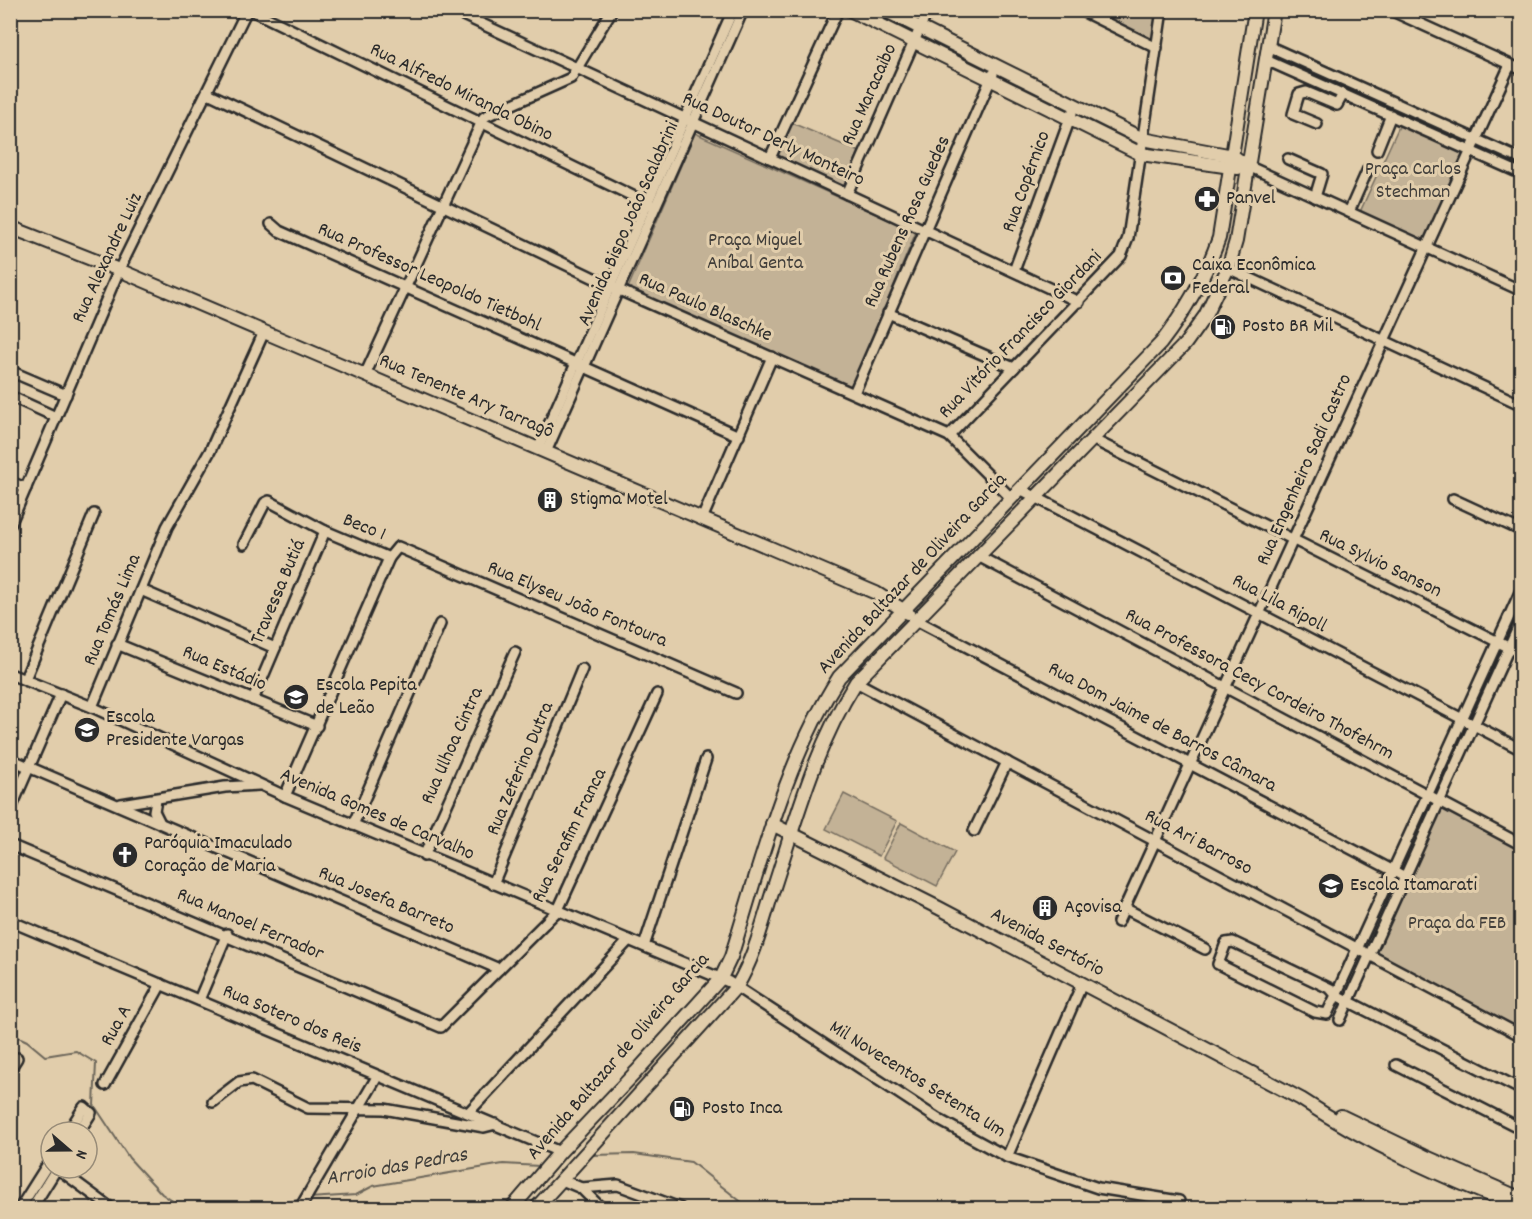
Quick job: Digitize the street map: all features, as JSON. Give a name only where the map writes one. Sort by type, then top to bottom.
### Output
[{"type":"main road","points":[[850,10],[1141,154],[1231,169],[1248,166]]},
{"type":"main road","points":[[884,10],[1143,139],[1233,156],[1248,166]]},
{"type":"main road","name":"Avenida Baltazar de Oliveira Garcia","points":[[512,1209],[558,1154],[721,978],[731,957],[772,824],[794,765],[824,701],[839,677],[1161,343],[1189,306],[1209,268],[1219,238],[1255,10]]},
{"type":"main road","name":"Avenida Baltazar de Oliveira Garcia","points":[[536,1209],[737,986],[754,951],[817,757],[856,682],[1094,440],[1185,344],[1205,316],[1228,268],[1236,241],[1274,10]]},
{"type":"main road","name":"Rua Tenente Ary Tarragô","points":[[10,227],[119,270],[876,593],[904,609]]},
{"type":"main road","name":"Rua Dom Jaime de Barros Câmara","points":[[904,609],[916,620]]},
{"type":"main road","name":"Avenida Sertório","points":[[772,824],[1301,1099],[1521,1199]]},
{"type":"main road","name":"Avenida Sertório","points":[[1301,1099],[1346,1127],[1419,1166],[1521,1208]]},
{"type":"street","name":"Rua Alexandre Luiz","points":[[10,525],[119,270],[249,10]]},
{"type":"street","name":"Rua Alfredo Miranda Obino","points":[[249,10],[651,205]]},
{"type":"street","name":"Rua Doutor Derly Monteiro","points":[[452,10],[1079,303]]},
{"type":"street","points":[[365,375],[481,122],[487,114],[571,78],[612,10]]},
{"type":"street","name":"Avenida Bispo João Scalabrini","points":[[689,121],[734,10]]},
{"type":"street","name":"Avenida Bispo João Scalabrini","points":[[542,451],[689,121],[743,10]]},
{"type":"street","points":[[770,158],[838,10]]},
{"type":"street","name":"Rua Maracaibo","points":[[847,194],[928,10]]},
{"type":"street","points":[[1080,10],[1157,48]]},
{"type":"street","name":"Rua Vitório Francisco Giordani","points":[[949,436],[1079,303],[1116,263],[1125,247],[1162,10]]},
{"type":"street","points":[[1390,10],[1521,70]]},
{"type":"street","points":[[1268,46],[1521,160]]},
{"type":"street","points":[[1266,60],[1521,174]]},
{"type":"street","name":"Rua Engenheiro Sadi Castro","points":[[1118,922],[1510,65]]},
{"type":"street","name":"Rua Rubens Rosa Guedes","points":[[854,393],[996,66]]},
{"type":"street","points":[[1317,124],[1293,114],[1299,94],[1305,92],[1337,105],[1343,94]]},
{"type":"street","name":"Rua Paulo Blaschke","points":[[208,93],[614,288],[949,436],[1011,498]]},
{"type":"street","name":"Rua Copérnico","points":[[1014,271],[1075,105]]},
{"type":"street","points":[[1377,150],[1391,115]]},
{"type":"street","points":[[1288,159],[1322,174],[1315,197]]},
{"type":"street","points":[[1248,166],[1521,291]]},
{"type":"street","points":[[1349,212],[1368,169]]},
{"type":"street","name":"Rua Professor Leopoldo Tietbohl","points":[[270,224],[279,231],[739,436]]},
{"type":"street","points":[[1228,268],[1521,405]]},
{"type":"street","points":[[888,313],[1014,368]]},
{"type":"street","name":"Rua Tomás Lima","points":[[92,707],[167,527],[210,452],[264,332]]},
{"type":"street","points":[[702,519],[772,357]]},
{"type":"street","points":[[10,370],[66,395]]},
{"type":"street","points":[[10,396],[56,417]]},
{"type":"street","name":"Rua Sylvio Sanson","points":[[1094,440],[1521,654]]},
{"type":"street","points":[[10,482],[26,488]]},
{"type":"street","name":"Rua Lila Ripoll","points":[[1020,489],[1521,750]]},
{"type":"street","points":[[1453,498],[1521,531]]},
{"type":"street","name":"Beco 1","points":[[244,544],[267,501],[324,531],[389,558]]},
{"type":"street","points":[[25,679],[94,514]]},
{"type":"street","name":"Travessa Butiá","points":[[253,700],[324,531]]},
{"type":"street","name":"Rua Elyseu João Fontoura","points":[[389,558],[395,548],[404,549],[736,693]]},
{"type":"street","name":"Rua Professora Cecy Cordeiro Thofehrm","points":[[980,557],[1521,844]]},
{"type":"street","points":[[285,796],[389,558]]},
{"type":"street","points":[[1521,588],[1462,719],[1356,949],[1336,995],[1327,1014],[1320,1014],[1220,967],[1218,961],[1226,943],[1233,942],[1331,989],[1336,995],[1521,1090]]},
{"type":"street","points":[[141,590],[275,648]]},
{"type":"street","points":[[1340,1020],[1521,619]]},
{"type":"street","name":"Rua Dom Jaime de Barros Câmara","points":[[916,620],[1404,877]]},
{"type":"street","points":[[353,825],[440,624]]},
{"type":"street","name":"Rua Estádio","points":[[117,644],[317,726]]},
{"type":"street","name":"Rua Ulhoa Cintra","points":[[424,856],[516,652]]},
{"type":"street","name":"Rua Zeferino Dutra","points":[[493,884],[582,669]]},
{"type":"street","points":[[10,674],[92,707],[261,785]]},
{"type":"street","name":"Rua Ari Barroso","points":[[856,682],[1155,839],[1521,1036]]},
{"type":"street","points":[[10,811],[61,694]]},
{"type":"street","name":"Rua Serafim Franca","points":[[441,1027],[558,910],[657,694]]},
{"type":"street","name":"Avenida Gomes de Carvalho","points":[[10,759],[116,804],[156,800],[225,787],[261,785],[424,856],[737,986]]},
{"type":"street","points":[[644,946],[706,759]]},
{"type":"street","points":[[974,831],[1007,762]]},
{"type":"street","points":[[156,800],[154,811],[160,824]]},
{"type":"street","name":"Rua Josefa Barreto","points":[[116,804],[499,969]]},
{"type":"street","name":"Rua Manoel Ferrador","points":[[10,845],[227,934],[441,1027]]},
{"type":"street","points":[[1124,908],[1205,949]]},
{"type":"street","name":"Rua Sotero dos Reis","points":[[10,921],[377,1077],[469,1112],[558,1154]]},
{"type":"street","points":[[200,1000],[227,934]]},
{"type":"street","points":[[469,1112],[629,940]]},
{"type":"street","name":"Rua A","points":[[105,1085],[161,984]]},
{"type":"street","points":[[1007,1158],[1082,984]]},
{"type":"street","name":"Mil Novecentos Setenta Um","points":[[737,986],[941,1121],[1007,1158],[1098,1188],[1179,1200]]},
{"type":"street","points":[[10,1069],[17,1058]]},
{"type":"street","points":[[1396,1065],[1521,1130]]},
{"type":"street","points":[[302,1206],[377,1077]]},
{"type":"street","points":[[213,1102],[239,1082],[252,1080],[308,1108],[359,1108],[432,1116],[484,1127],[496,1124]]},
{"type":"street","points":[[76,1120],[84,1107],[91,1113],[87,1120]]},
{"type":"street","points":[[20,1209],[39,1178]]},
{"type":"street","points":[[32,1209],[50,1180]]},
{"type":"street","points":[[73,1180],[111,1209]]},
{"type":"street","points":[[562,1180],[581,1188],[602,1209]]},
{"type":"street","points":[[581,1188],[618,1185],[680,1209]]},
{"type":"green space","points":[[1087,11],[1156,11],[1152,43]]},
{"type":"green space","name":"Praça Carlos Stechman","points":[[1401,122],[1466,152],[1425,242],[1360,212]]},
{"type":"green space","points":[[792,123],[860,152],[843,188],[775,159]]},
{"type":"green space","name":"Praça Miguel Aníbal Genta","points":[[695,133],[916,232],[852,387],[628,288]]},
{"type":"green space","points":[[844,794],[897,821],[879,856],[826,829]]},
{"type":"green space","name":"Praça da FEB","points":[[1441,808],[1521,850],[1521,1032],[1372,953]]},
{"type":"green space","points":[[901,823],[955,852],[937,886],[883,858]]},
{"type":"waterway","name":"Arroio das Pedras","points":[[10,1033],[27,1041],[45,1056],[76,1051],[96,1063],[94,1105],[129,1158],[162,1194],[183,1208]]},
{"type":"waterway","name":"Arroio das Pedras","points":[[592,1155],[634,1154],[691,1162],[749,1208]]},
{"type":"waterway","name":"Arroio das Pedras","points":[[309,1198],[356,1195],[373,1186],[503,1164],[540,1166]]},
{"type":"waterway","name":"Arroio das Pedras","points":[[259,1208],[303,1199]]},
{"type":"place","name":"Panvel","points":[[1207,199]]},
{"type":"place","name":"Caixa Econômica Federal","points":[[1173,278]]},
{"type":"place","name":"Posto BR Mil","points":[[1223,327]]},
{"type":"place","name":"Stigma Motel","points":[[550,500]]},
{"type":"place","name":"Escola Pepita de Leão","points":[[296,697]]},
{"type":"place","name":"Escola Presidente Vargas","points":[[87,730]]},
{"type":"place","name":"Paróquia Imaculado Coração de Maria","points":[[125,855]]},
{"type":"place","name":"Escola Itamarati","points":[[1331,886]]},
{"type":"place","name":"Açovisa","points":[[1045,908]]},
{"type":"place","name":"Posto Inca","points":[[682,1109]]}]
